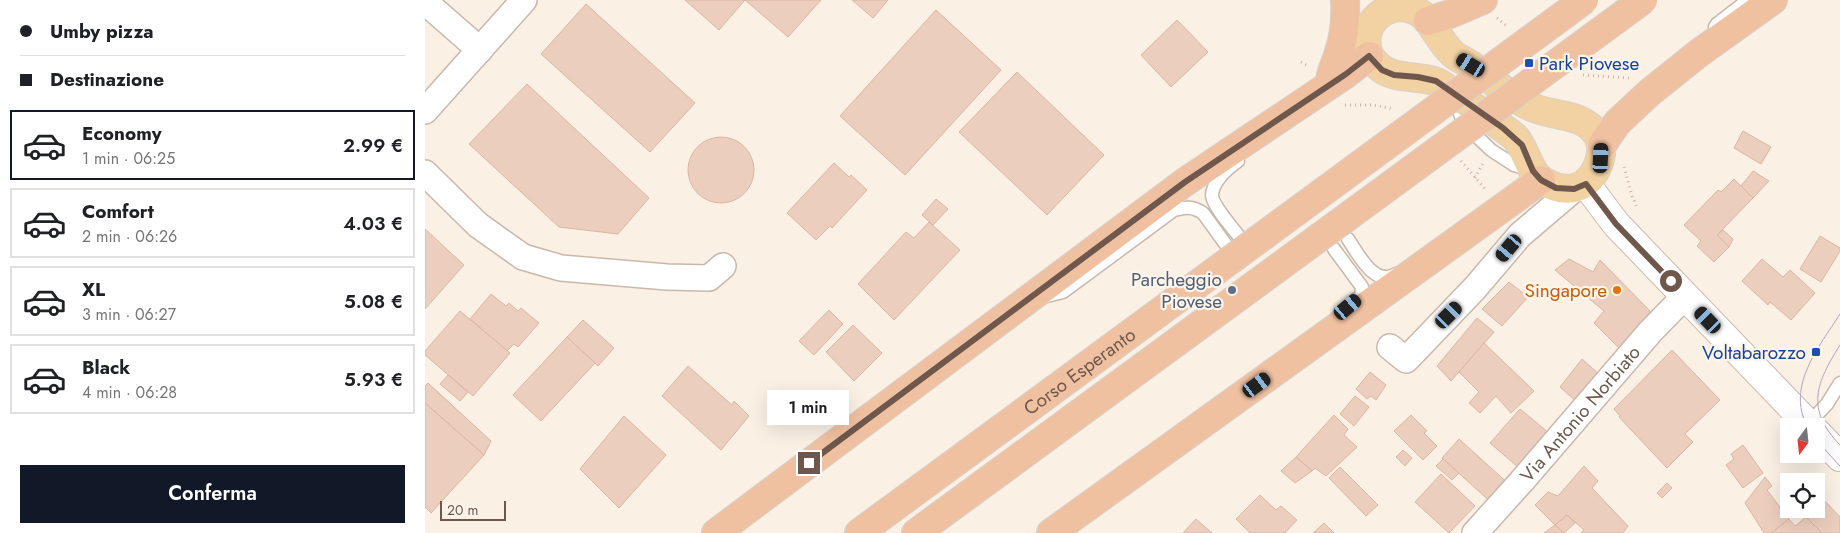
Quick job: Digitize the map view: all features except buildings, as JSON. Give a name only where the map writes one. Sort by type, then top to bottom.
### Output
[{"type":"highway","points":[[1329,85],[1331,71],[1338,55],[1345,20],[1345,0]]},
{"type":"highway","points":[[1428,20],[1450,14],[1483,0]]},
{"type":"highway","name":"Corso Esperanto","points":[[859,533],[1464,81],[1584,0]]},
{"type":"highway","name":"Corso Esperanto","points":[[916,533],[1643,0]]},
{"type":"highway","points":[[1602,145],[1617,123],[1642,99],[1699,53],[1773,0]]},
{"type":"highway","points":[[716,533],[1185,182],[1369,56]]},
{"type":"highway","points":[[1051,533],[1443,251],[1537,176]]},
{"type":"main road","points":[[1428,20],[1422,14],[1409,7],[1385,5],[1371,22],[1365,46],[1369,56],[1382,70],[1394,75],[1436,81],[1464,81],[1535,108],[1578,118],[1591,127],[1602,145],[1601,158],[1595,174],[1580,186],[1556,188],[1537,176],[1522,145],[1464,81],[1453,53],[1441,41],[1428,20]]},
{"type":"main road","points":[[1580,186],[1802,418]]},
{"type":"main road","points":[[1825,441],[1840,457]]},
{"type":"street","points":[[425,111],[524,0]]},
{"type":"street","points":[[425,2],[480,50]]},
{"type":"street","points":[[425,173],[478,225],[523,257],[561,268],[667,277],[709,278],[723,266]]},
{"type":"street","points":[[1390,347],[1406,360],[1475,288],[1520,235],[1580,186]]},
{"type":"street","name":"Via Antonio Norbiato","points":[[1475,533],[1650,332],[1685,296]]},
{"type":"lane","points":[[1699,53],[1717,24],[1747,0]]},
{"type":"lane","points":[[1464,81],[1506,75],[1535,92]]},
{"type":"lane","points":[[1550,101],[1578,118]]},
{"type":"lane","points":[[1245,244],[1215,204],[1212,196],[1215,184],[1229,168],[1255,145],[1258,132]]},
{"type":"lane","points":[[1027,300],[1063,292],[1174,210],[1187,206],[1196,208],[1203,213],[1232,254]]},
{"type":"lane","points":[[1348,239],[1372,271],[1382,278],[1391,277],[1425,253],[1443,251]]},
{"type":"lane","points":[[1212,417],[1222,397],[1361,296],[1362,287],[1335,249]]},
{"type":"lane","points":[[1817,418],[1840,383]]},
{"type":"path","points":[[1593,76],[1632,78]]},
{"type":"path","points":[[1625,162],[1624,170],[1637,207]]},
{"type":"tram line","points":[[1804,418],[1800,396],[1808,367],[1840,314]]},
{"type":"tram line","points":[[1840,345],[1825,372],[1818,396],[1818,408],[1822,420],[1840,445]]},
{"type":"tram line","points":[[1825,450],[1840,466]]},
{"type":"place","name":"Park Piovese","points":[[1529,63]]},
{"type":"place","name":"Parcheggio Piovese","points":[[1232,290]]},
{"type":"place","name":"Singapore","points":[[1617,290]]},
{"type":"place","name":"Voltabarozzo","points":[[1816,352]]},
{"type":"route","points":[[809,463],[1185,182],[1282,115],[1346,74],[1369,56],[1382,70],[1394,75],[1436,81],[1503,128],[1522,145],[1533,171],[1541,180],[1556,188],[1574,189],[1586,184],[1616,224],[1671,281]]}]
